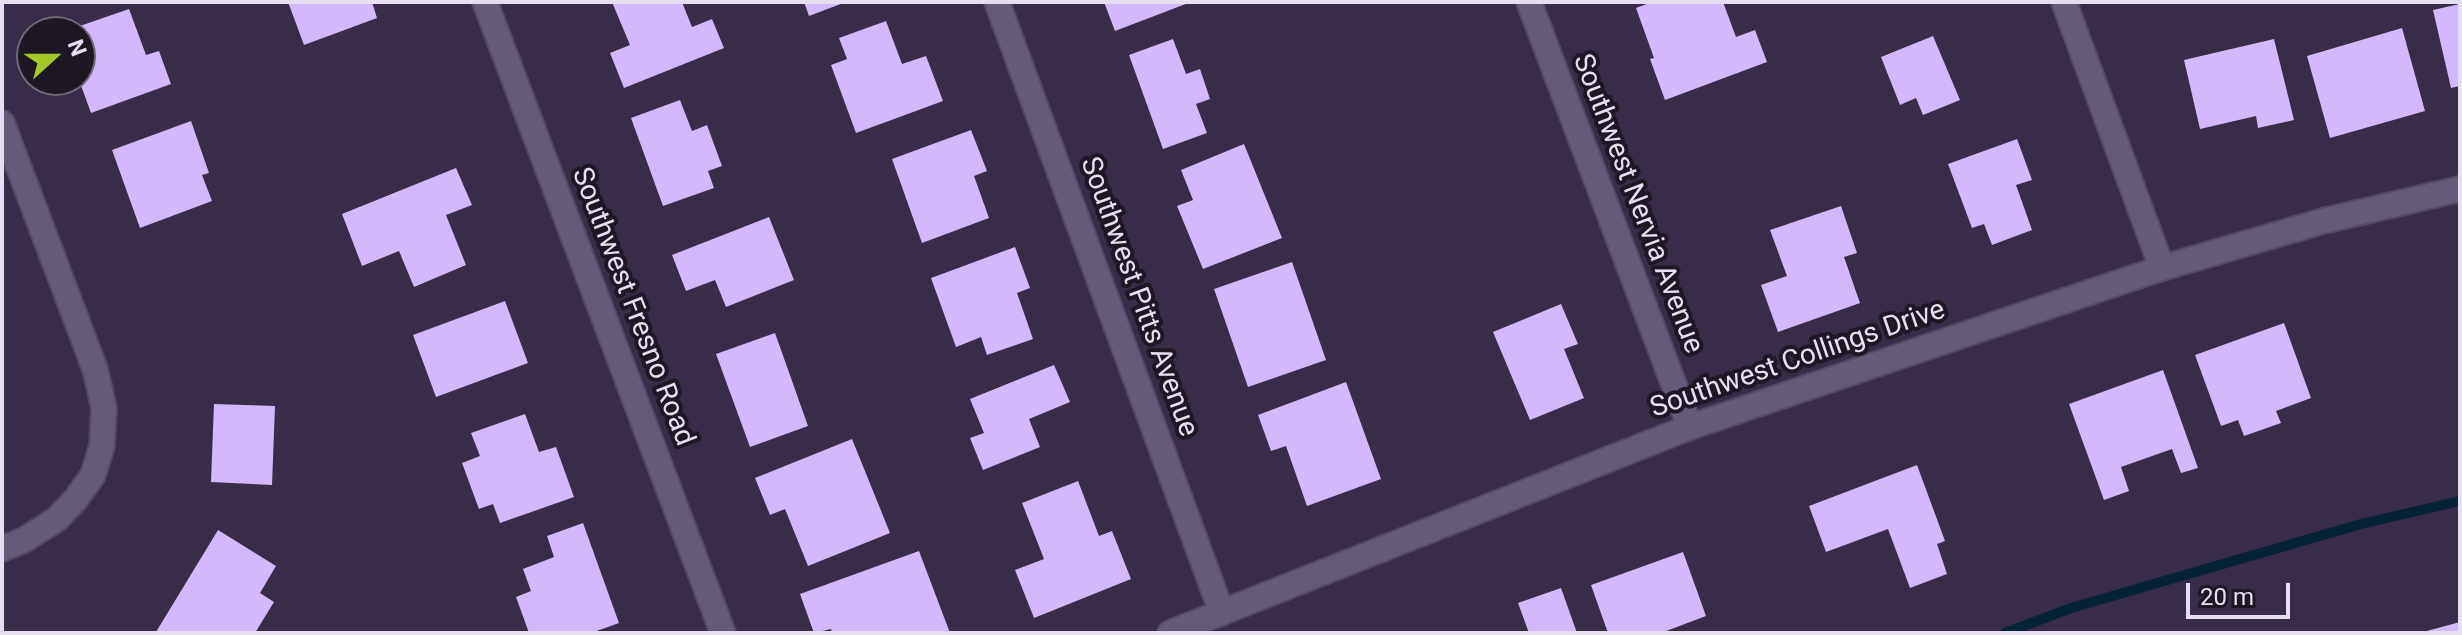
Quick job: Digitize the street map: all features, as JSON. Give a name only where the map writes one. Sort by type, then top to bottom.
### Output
[{"type":"street","name":"Southwest Fresno Road","points":[[485,2],[723,633]]},
{"type":"street","name":"Southwest Pitts Avenue","points":[[997,2],[1222,613]]},
{"type":"street","name":"Southwest Nervia Avenue","points":[[1529,2],[1690,427]]},
{"type":"street","points":[[2064,2],[2162,268]]},
{"type":"street","points":[[2,123],[95,369],[104,408],[102,446],[93,475],[75,500],[57,519],[24,540],[2,549]]},
{"type":"street","name":"Southwest Collings Drive","points":[[1170,633],[1690,427],[2162,268],[2323,221],[2460,189]]},
{"type":"building","points":[[288,2],[372,2],[377,18],[304,45]]},
{"type":"building","points":[[612,2],[682,2],[692,27],[712,19],[724,48],[624,88],[610,53],[630,45]]},
{"type":"building","points":[[804,2],[846,2],[809,16]]},
{"type":"building","points":[[1104,2],[1191,2],[1115,31]]},
{"type":"building","points":[[1652,2],[1723,2],[1736,37],[1755,30],[1767,62],[1665,100],[1636,8]]},
{"type":"building","points":[[2460,4],[2460,86],[2451,88],[2433,10]]},
{"type":"building","points":[[129,9],[146,55],[159,51],[171,84],[91,113],[85,96],[96,96],[96,20]]},
{"type":"building","points":[[886,21],[902,64],[926,56],[943,101],[856,133],[831,65],[847,59],[839,38]]},
{"type":"building","points":[[2402,28],[2425,111],[2330,138],[2307,56]]},
{"type":"building","points":[[1933,36],[1960,100],[1923,115],[1916,98],[1900,105],[1881,57]]},
{"type":"building","points":[[1173,39],[1186,74],[1200,69],[1210,99],[1196,104],[1207,133],[1163,149],[1129,55]]},
{"type":"building","points":[[2274,39],[2294,120],[2258,128],[2256,116],[2200,129],[2184,60]]},
{"type":"building","points":[[680,100],[692,131],[707,125],[722,166],[708,171],[714,188],[663,206],[631,118]]},
{"type":"building","points":[[191,121],[209,173],[202,175],[212,201],[140,228],[112,150]]},
{"type":"building","points":[[971,130],[987,171],[974,176],[989,218],[922,243],[892,159]]},
{"type":"building","points":[[2017,139],[2032,180],[2016,185],[2032,230],[1992,245],[1984,224],[1972,228],[1948,164]]},
{"type":"building","points":[[1244,144],[1282,238],[1203,269],[1177,206],[1193,200],[1181,170]]},
{"type":"building","points":[[456,168],[472,205],[446,215],[466,265],[414,287],[399,251],[362,266],[342,214]]},
{"type":"building","points":[[1841,206],[1857,253],[1844,257],[1860,303],[1778,332],[1761,285],[1787,276],[1770,230]]},
{"type":"building","points":[[769,217],[794,280],[726,307],[715,280],[686,291],[672,255]]},
{"type":"building","points":[[1015,247],[1030,288],[1017,293],[1033,339],[987,355],[981,337],[956,347],[931,278]]},
{"type":"building","points":[[1292,262],[1326,360],[1248,387],[1214,289]]},
{"type":"building","points":[[505,301],[528,363],[436,397],[413,335]]},
{"type":"building","points":[[1561,304],[1578,344],[1564,349],[1584,398],[1530,420],[1493,332]]},
{"type":"building","points":[[2284,323],[2311,398],[2276,411],[2281,423],[2244,436],[2238,420],[2221,426],[2195,355]]},
{"type":"building","points":[[775,333],[808,426],[750,447],[716,354]]},
{"type":"building","points":[[1054,365],[1070,402],[1029,419],[1040,447],[983,470],[970,438],[984,433],[970,399]]},
{"type":"building","points":[[2163,370],[2198,468],[2181,473],[2172,449],[2121,467],[2129,491],[2104,500],[2069,404]]},
{"type":"building","points":[[1346,382],[1381,479],[1307,506],[1286,446],[1271,451],[1258,415]]},
{"type":"building","points":[[214,404],[275,406],[272,485],[211,482]]},
{"type":"building","points":[[525,414],[539,452],[556,447],[574,497],[500,523],[493,504],[479,509],[462,463],[480,456],[471,433]]},
{"type":"building","points":[[852,439],[890,533],[808,566],[785,509],[770,515],[755,478]]},
{"type":"building","points":[[1917,465],[1945,541],[1937,544],[1947,574],[1910,588],[1888,529],[1826,552],[1809,506]]},
{"type":"building","points":[[1078,481],[1099,536],[1112,531],[1131,579],[1034,618],[1015,570],[1044,559],[1022,503]]},
{"type":"building","points":[[583,523],[619,623],[591,633],[529,633],[516,597],[531,591],[523,569],[554,557],[547,536]]},
{"type":"building","points":[[218,530],[276,566],[260,593],[274,602],[255,633],[156,632]]},
{"type":"building","points":[[919,551],[950,633],[832,633],[831,629],[814,633],[800,594]]},
{"type":"building","points":[[1683,552],[1706,616],[1661,633],[1608,633],[1591,585]]},
{"type":"building","points":[[1561,588],[1577,633],[1529,633],[1518,603]]},
{"type":"building","points":[[2460,622],[2460,633],[2423,633],[2423,632]]},
{"type":"waterway","points":[[2005,633],[2071,608],[2361,524],[2460,501]]}]
